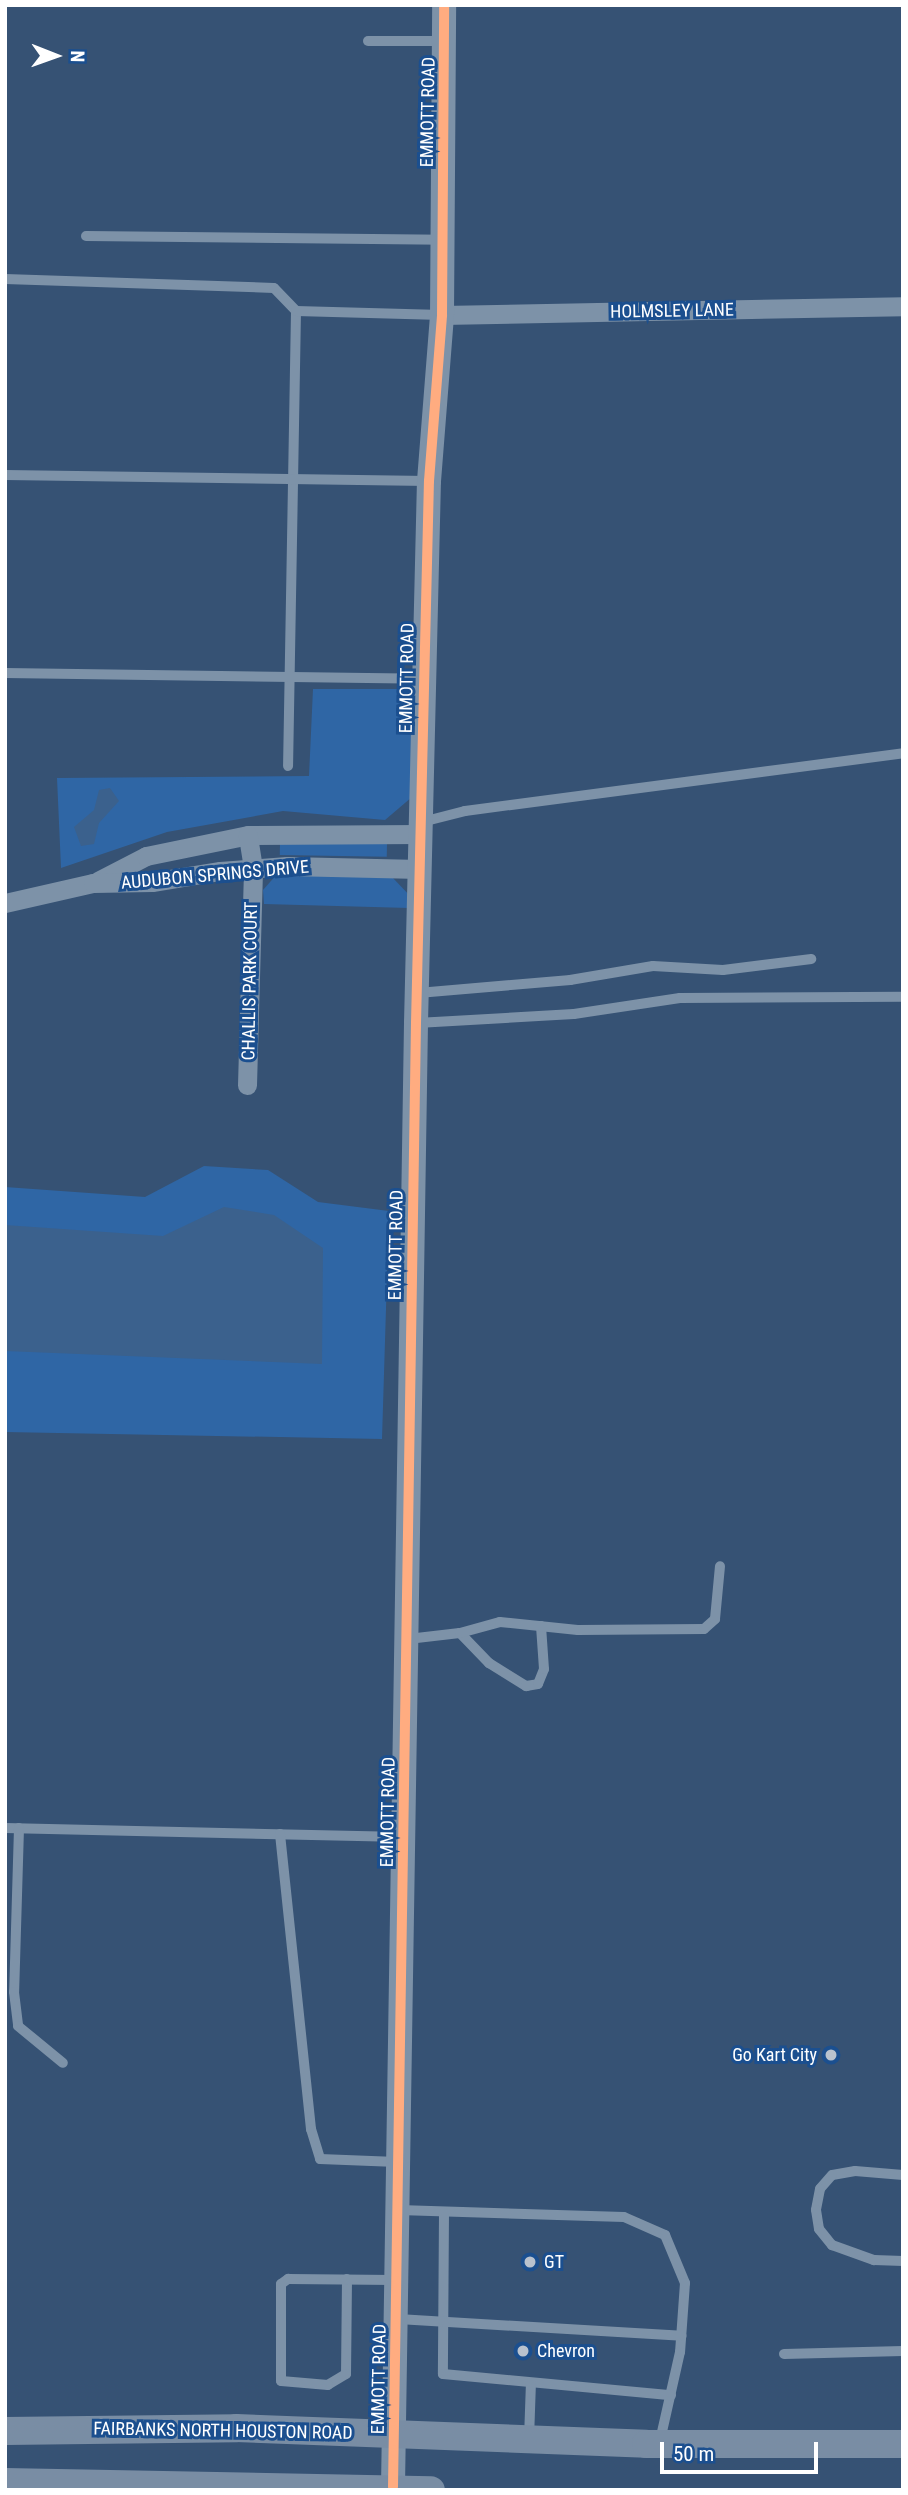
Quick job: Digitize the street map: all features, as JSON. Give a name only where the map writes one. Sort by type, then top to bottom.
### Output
[{"type":"main road","name":"FAIRBANKS NORTH HOUSTON ROAD","points":[[5,2431],[236,2428],[529,2440],[903,2444]]},
{"type":"main road","points":[[5,2482],[393,2487],[431,2490]]},
{"type":"street","name":"EMMOTT ROAD","points":[[393,2487],[398,2319],[416,1023],[429,481],[442,315],[447,41],[444,5]]},
{"type":"street","name":"HOLMSLEY LANE","points":[[442,315],[903,306]]},
{"type":"street","name":"AUDUBON SPRINGS DRIVE","points":[[93,883],[146,856],[248,835],[421,828]]},
{"type":"street","name":"CHALLIS PARK COURT","points":[[247,1085],[253,868],[248,835]]},
{"type":"street","name":"AUDUBON SPRINGS DRIVE","points":[[5,903],[93,883],[152,882],[253,868],[420,869]]},
{"type":"lane","points":[[368,41],[447,41]]},
{"type":"lane","points":[[86,236],[443,240]]},
{"type":"lane","points":[[5,279],[274,288],[296,311],[442,315]]},
{"type":"lane","points":[[288,766],[296,311]]},
{"type":"lane","points":[[5,475],[429,481]]},
{"type":"lane","points":[[5,673],[424,679]]},
{"type":"lane","points":[[421,828],[465,811],[903,753]]},
{"type":"lane","points":[[417,993],[570,980],[653,966],[723,970],[811,959]]},
{"type":"lane","points":[[416,1023],[574,1014],[680,998],[903,997]]},
{"type":"lane","points":[[407,1639],[460,1633],[492,1622],[541,1626],[704,1629],[716,1619],[720,1566]]},
{"type":"lane","points":[[460,1633],[489,1663],[526,1686],[538,1684],[544,1669],[541,1626]]},
{"type":"lane","points":[[5,1828],[405,1837]]},
{"type":"lane","points":[[19,1828],[14,1992],[18,2026],[63,2063]]},
{"type":"lane","points":[[280,1834],[310,2129],[320,2159],[400,2162]]},
{"type":"lane","points":[[903,2175],[855,2171],[832,2175],[820,2189],[816,2210],[819,2229],[832,2245],[874,2260],[903,2260]]},
{"type":"lane","points":[[399,2210],[624,2217],[665,2235],[685,2283],[681,2336],[660,2443]]},
{"type":"lane","points":[[444,2213],[443,2374],[671,2395]]},
{"type":"lane","points":[[346,2279],[346,2374],[328,2385],[281,2381],[281,2284],[288,2279],[346,2279],[398,2280]]},
{"type":"lane","points":[[398,2319],[681,2336]]},
{"type":"lane","points":[[784,2354],[903,2351]]},
{"type":"lane","points":[[529,2440],[531,2383]]},
{"type":"shaded area","points":[[313,689],[400,689],[424,712],[412,797],[385,820],[283,811],[167,832],[61,868],[57,778],[309,776]]},
{"type":"shaded area","points":[[110,788],[119,801],[99,823],[94,844],[81,846],[74,827],[94,810],[99,790]]},
{"type":"shaded area","points":[[280,842],[387,844],[387,857],[280,855]]},
{"type":"shaded area","points":[[278,873],[392,877],[413,899],[409,908],[264,904],[263,890]]},
{"type":"shaded area","points":[[204,1166],[268,1170],[318,1202],[389,1211],[382,1439],[5,1432],[5,1187],[145,1197]]},
{"type":"shaded area","points":[[224,1207],[274,1215],[323,1248],[322,1364],[5,1351],[5,1225],[163,1236]]},
{"type":"cycle path","points":[[393,2487],[416,1023],[429,481],[442,315],[444,5]]},
{"type":"place","name":"Go Kart City","points":[[831,2055]]},
{"type":"place","name":"GT","points":[[530,2262]]},
{"type":"place","name":"Chevron","points":[[523,2351]]}]
